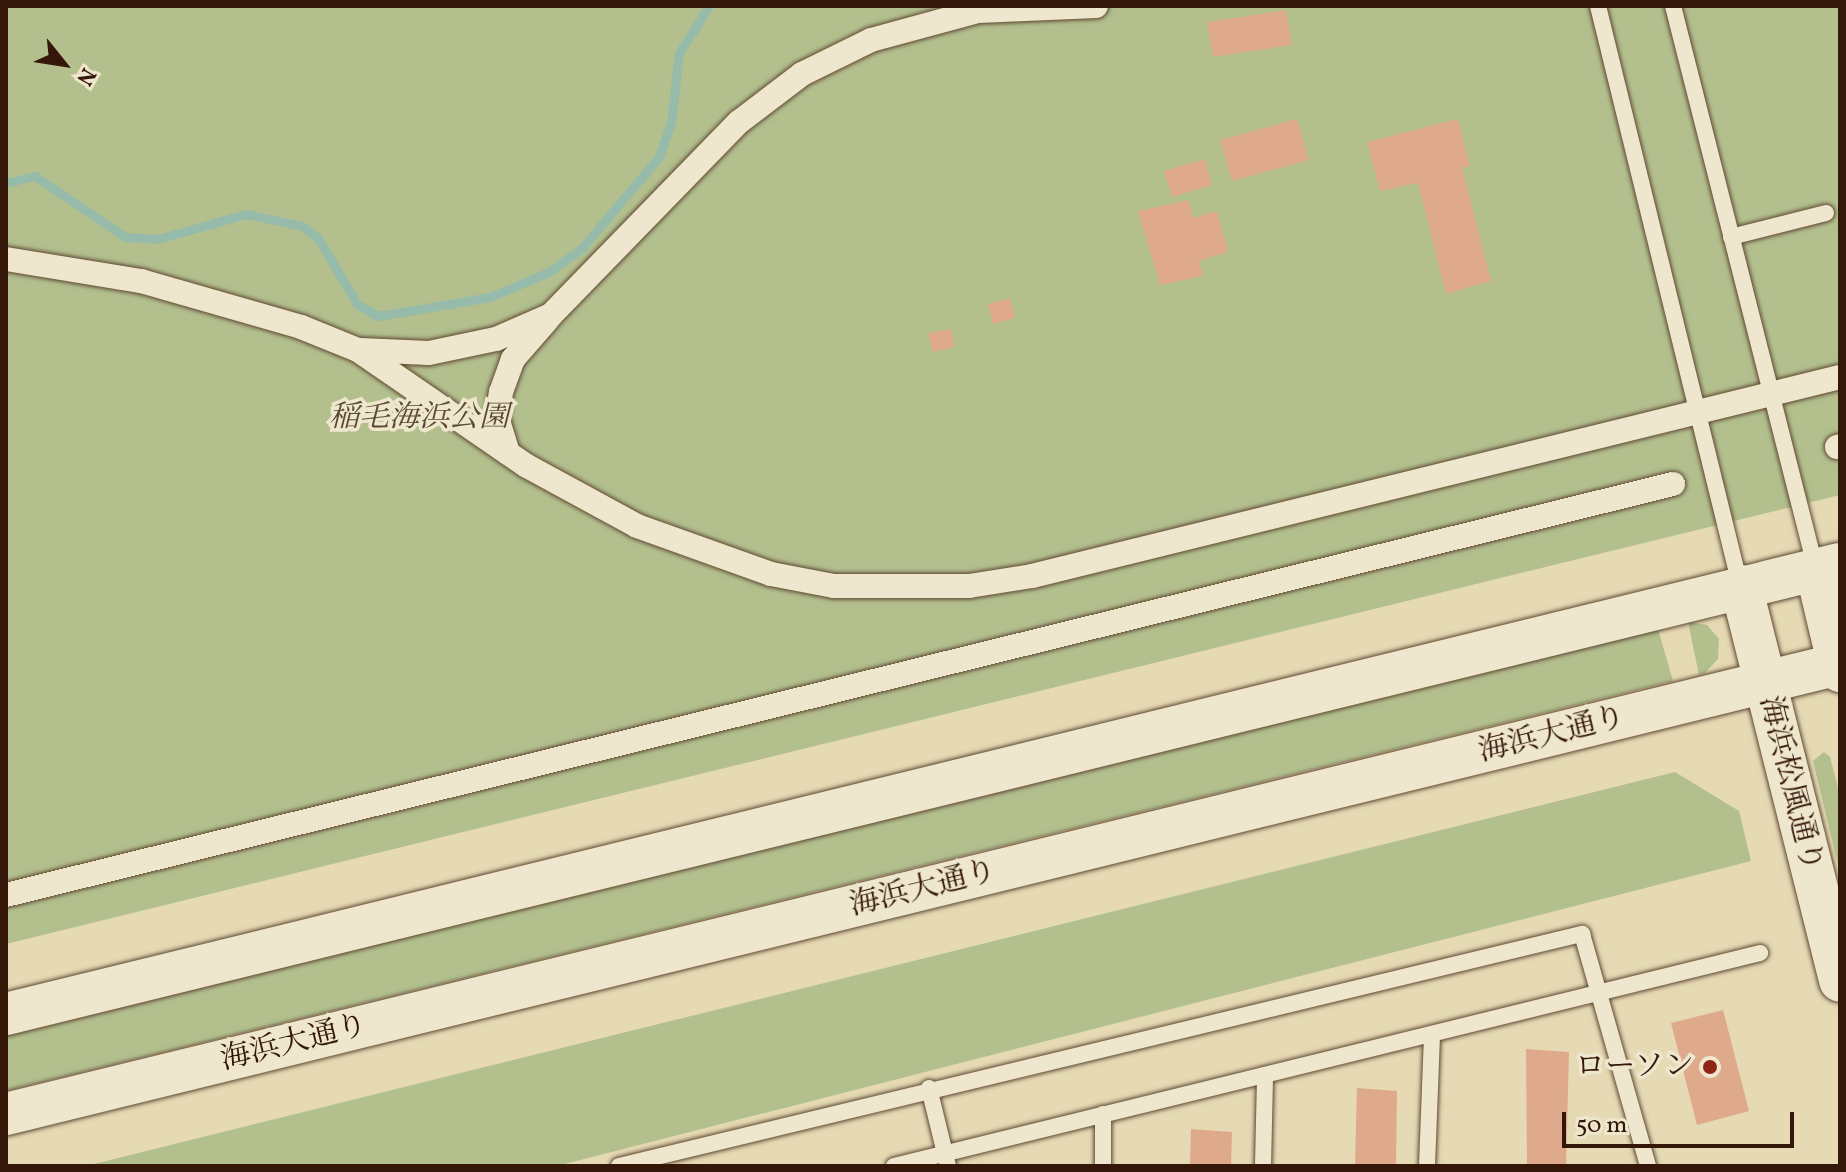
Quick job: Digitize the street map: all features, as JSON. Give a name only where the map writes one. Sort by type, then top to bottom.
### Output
[{"type":"street","points":[[508,453],[497,417],[501,392],[513,359],[551,315],[739,122],[802,74],[907,27],[978,11],[1096,6]]},
{"type":"street","points":[[6,259],[141,281],[283,320],[358,350],[508,453],[637,526],[771,574],[834,586],[969,586],[1032,576],[1840,377]]},
{"type":"street","points":[[358,350],[429,353],[496,339],[551,315]]},
{"type":"street","points":[[6,895],[1673,484]]},
{"type":"street","points":[[6,1014],[1303,699],[1741,586],[1828,567],[1839,666]]},
{"type":"street","name":"海浜松風通り","points":[[1741,586],[1840,981]]},
{"type":"street","name":"海浜大通り","points":[[6,1114],[1839,666]]},
{"type":"lane","points":[[1598,6],[1741,586]]},
{"type":"lane","points":[[1673,6],[1771,393],[1828,567]]},
{"type":"lane","points":[[1731,237],[1826,213]]},
{"type":"lane","points":[[619,1166],[929,1088],[1582,934],[1648,1166]]},
{"type":"lane","points":[[894,1166],[948,1159],[1103,1114],[1760,953]]},
{"type":"lane","points":[[1427,1166],[1432,1034]]},
{"type":"lane","points":[[1263,1166],[1265,1075]]},
{"type":"lane","points":[[929,1088],[948,1159]]},
{"type":"lane","points":[[1103,1114],[1103,1166]]},
{"type":"green space","name":"稲毛海浜公園","points":[[6,6],[1840,6],[1840,495],[6,944]]},
{"type":"green space","points":[[1688,622],[1707,625],[1719,639],[1718,659],[1699,675]]},
{"type":"green space","points":[[1658,629],[1673,681],[6,1091],[6,1035]]},
{"type":"green space","points":[[1824,752],[1830,757],[1840,795],[1840,873],[1813,761]]},
{"type":"green space","points":[[1675,772],[1739,811],[1751,861],[557,1166],[86,1166]]},
{"type":"building","points":[[1286,10],[1292,45],[1213,57],[1207,22]]},
{"type":"building","points":[[1297,119],[1309,160],[1232,181],[1220,140]]},
{"type":"building","points":[[1458,119],[1470,166],[1462,167],[1491,281],[1446,294],[1418,183],[1380,191],[1367,142]]},
{"type":"building","points":[[1205,159],[1212,185],[1172,197],[1164,171]]},
{"type":"building","points":[[1189,200],[1193,218],[1217,211],[1228,252],[1199,261],[1203,276],[1160,285],[1138,211]]},
{"type":"building","points":[[1010,298],[1015,318],[993,324],[988,304]]},
{"type":"building","points":[[951,329],[954,347],[933,352],[928,333]]},
{"type":"building","name":"ローソン","points":[[1723,1010],[1749,1111],[1697,1125],[1671,1023]]},
{"type":"building","points":[[1526,1049],[1569,1052],[1566,1166],[1527,1166]]},
{"type":"building","points":[[1357,1088],[1397,1091],[1396,1166],[1355,1166]]},
{"type":"building","points":[[1191,1129],[1232,1132],[1231,1166],[1190,1166]]},
{"type":"waterway","points":[[6,183],[35,176],[125,237],[158,239],[246,214],[302,226],[318,238],[357,304],[378,316],[490,297],[549,272],[581,249],[659,157],[671,123],[679,53],[709,6]]},
{"type":"place","name":"ローソン","points":[[1710,1067]]}]
